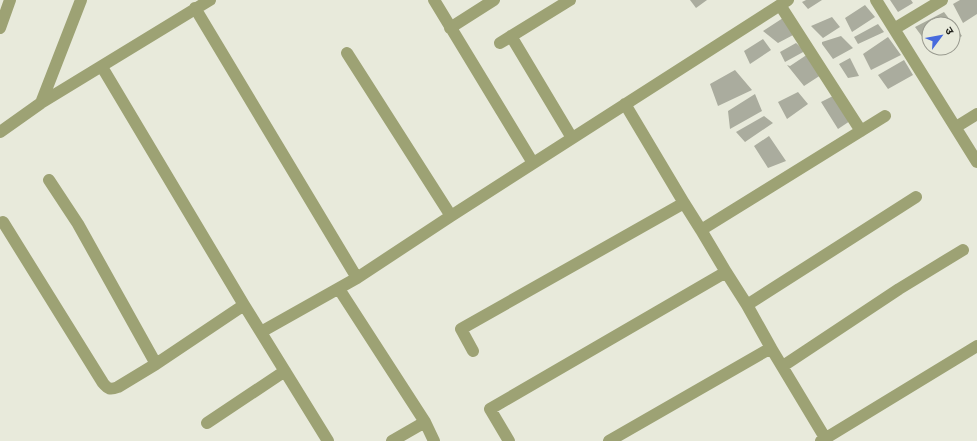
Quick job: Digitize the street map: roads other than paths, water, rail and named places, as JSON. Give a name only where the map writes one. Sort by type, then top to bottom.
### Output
[{"type":"street","points":[[0,28],[10,0]]},
{"type":"street","points":[[42,104],[81,0]]},
{"type":"street","points":[[0,132],[42,104],[210,0]]},
{"type":"street","points":[[434,0],[533,163]]},
{"type":"street","points":[[450,28],[494,0]]},
{"type":"street","points":[[500,43],[570,0]]},
{"type":"street","points":[[876,0],[977,162]]},
{"type":"street","points":[[894,29],[942,0]]},
{"type":"street","points":[[261,332],[357,278],[533,163],[784,3],[861,131]]},
{"type":"street","points":[[195,8],[357,278]]},
{"type":"street","points":[[511,36],[572,138]]},
{"type":"street","points":[[348,53],[451,216]]},
{"type":"street","points":[[102,67],[244,305],[328,441]]},
{"type":"street","points":[[625,104],[747,305],[825,440],[977,346]]},
{"type":"street","points":[[956,127],[977,114]]},
{"type":"street","points":[[701,230],[885,116]]},
{"type":"street","points":[[49,180],[78,224],[156,364]]},
{"type":"street","points":[[747,305],[916,197]]},
{"type":"street","points":[[473,351],[461,329],[684,203]]},
{"type":"street","points":[[3,222],[103,382],[107,388],[112,390],[156,364],[244,305]]},
{"type":"street","points":[[783,366],[899,289],[963,250]]},
{"type":"street","points":[[509,441],[490,410],[726,272]]},
{"type":"street","points":[[339,289],[425,422],[434,441]]},
{"type":"street","points":[[609,441],[771,348]]},
{"type":"street","points":[[206,423],[285,371]]},
{"type":"street","points":[[392,441],[425,422]]}]
